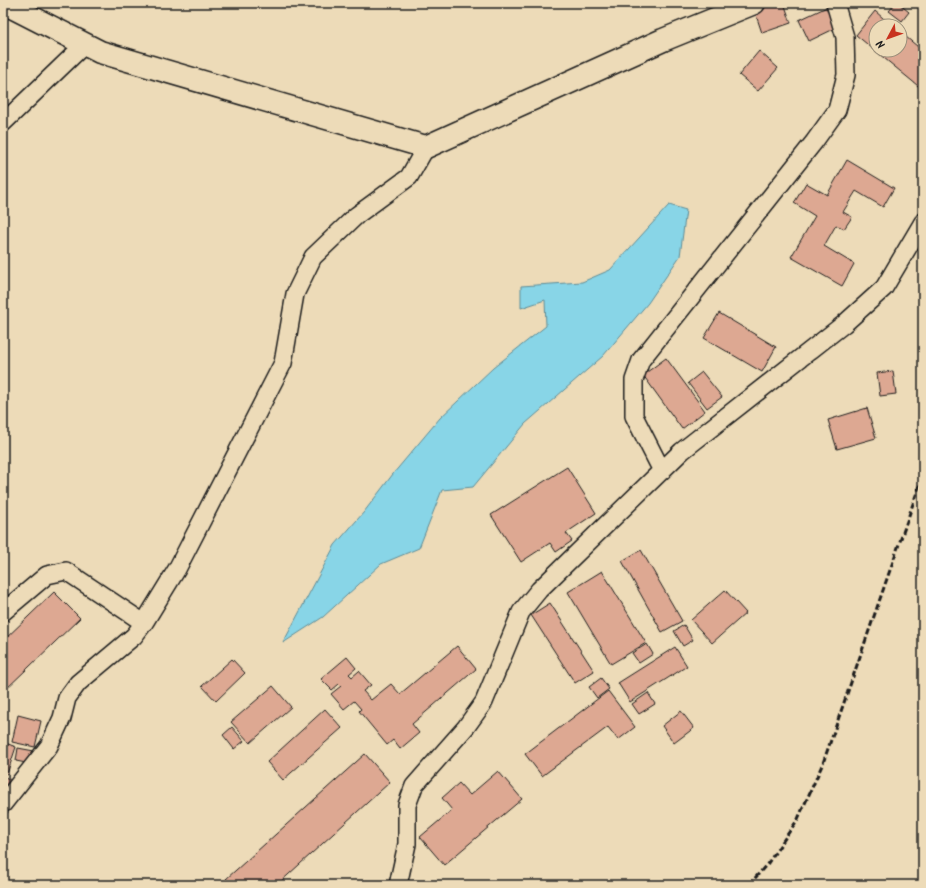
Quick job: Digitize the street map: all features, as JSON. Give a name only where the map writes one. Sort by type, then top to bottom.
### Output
[{"type":"street","points":[[4,3],[100,52],[426,147]]},
{"type":"street","points":[[3,804],[49,746],[62,718],[67,698],[78,683],[134,636],[144,623],[176,569],[283,363],[295,294],[313,257],[357,215],[409,178],[426,147],[663,40],[754,3]]},
{"type":"street","points":[[662,471],[634,416],[634,380],[641,360],[814,142],[836,110],[846,75],[845,37],[835,3]]},
{"type":"street","points":[[3,124],[85,44]]},
{"type":"street","points":[[398,885],[407,844],[406,805],[414,786],[466,727],[484,702],[521,612],[540,590],[682,451],[844,324],[884,288],[923,222]]},
{"type":"street","points":[[3,612],[46,575],[66,571],[144,623]]},
{"type":"water","points":[[669,205],[686,210],[680,256],[648,303],[603,356],[525,424],[473,487],[442,490],[419,548],[381,564],[323,617],[283,643],[335,545],[364,512],[393,474],[440,418],[493,368],[546,326],[545,300],[521,308],[521,286],[582,282],[610,270]]},
{"type":"building","points":[[773,3],[784,3],[791,23],[762,33],[754,9]]},
{"type":"building","points":[[896,3],[898,3],[909,12],[904,18],[898,18],[889,11]]},
{"type":"building","points":[[827,7],[836,28],[809,41],[799,20]]},
{"type":"building","points":[[875,11],[883,18],[869,18]]},
{"type":"building","points":[[868,20],[868,45],[856,35]]},
{"type":"building","points":[[908,39],[923,51],[923,90],[884,58],[908,58]]},
{"type":"building","points":[[759,51],[778,68],[758,91],[739,75]]},
{"type":"building","points":[[847,160],[894,188],[883,207],[856,191],[843,212],[852,217],[844,229],[836,225],[824,246],[854,264],[842,286],[791,257],[815,216],[794,203],[806,183],[827,195]]},
{"type":"building","points":[[719,313],[776,347],[762,372],[704,338]]},
{"type":"building","points":[[666,358],[705,411],[682,429],[643,375]]},
{"type":"building","points":[[893,371],[896,394],[880,396],[877,373]]},
{"type":"building","points":[[702,372],[722,397],[707,408],[688,383]]},
{"type":"building","points":[[867,408],[876,438],[837,449],[828,420]]},
{"type":"building","points":[[567,467],[596,513],[566,533],[572,541],[556,552],[550,543],[521,562],[491,515]]},
{"type":"building","points":[[641,550],[682,621],[662,632],[622,561]]},
{"type":"building","points":[[602,571],[646,643],[611,664],[568,592]]},
{"type":"building","points":[[725,590],[746,613],[712,643],[691,620]]},
{"type":"building","points":[[54,592],[80,618],[3,692],[3,641]]},
{"type":"building","points":[[550,603],[594,671],[575,683],[531,615]]},
{"type":"building","points":[[684,625],[693,640],[683,646],[674,631]]},
{"type":"building","points":[[647,644],[653,654],[639,663],[632,653]]},
{"type":"building","points":[[457,646],[476,669],[412,724],[419,733],[400,749],[393,740],[387,745],[359,711],[361,709],[354,701],[344,709],[331,694],[341,686],[339,684],[332,690],[321,679],[347,657],[356,668],[349,674],[352,677],[359,671],[371,685],[363,691],[371,700],[391,684],[400,694]]},
{"type":"building","points":[[675,647],[687,666],[630,702],[618,683]]},
{"type":"building","points":[[232,659],[245,673],[216,701],[202,686]]},
{"type":"building","points":[[601,678],[609,689],[597,698],[589,687]]},
{"type":"building","points":[[273,686],[291,707],[250,743],[231,722]]},
{"type":"building","points":[[608,691],[635,727],[618,740],[608,727],[542,776],[525,754]]},
{"type":"building","points":[[648,693],[655,704],[639,714],[632,704]]},
{"type":"building","points":[[325,709],[342,728],[283,780],[267,762]]},
{"type":"building","points":[[681,711],[694,728],[674,743],[662,726]]},
{"type":"building","points":[[18,715],[41,721],[35,747],[12,742]]},
{"type":"building","points":[[232,727],[244,741],[234,749],[223,735]]},
{"type":"building","points":[[3,742],[16,747],[7,774],[3,772]]},
{"type":"building","points":[[18,748],[34,751],[31,764],[16,761]]},
{"type":"building","points":[[365,754],[390,782],[277,885],[231,885],[226,879]]},
{"type":"building","points":[[498,771],[522,799],[444,865],[420,837],[452,810],[442,798],[459,783],[470,795]]},
{"type":"building","points":[[3,776],[11,780],[3,796]]},
{"type":"railway","points":[[749,885],[768,863],[798,819],[823,763],[923,475]]}]
